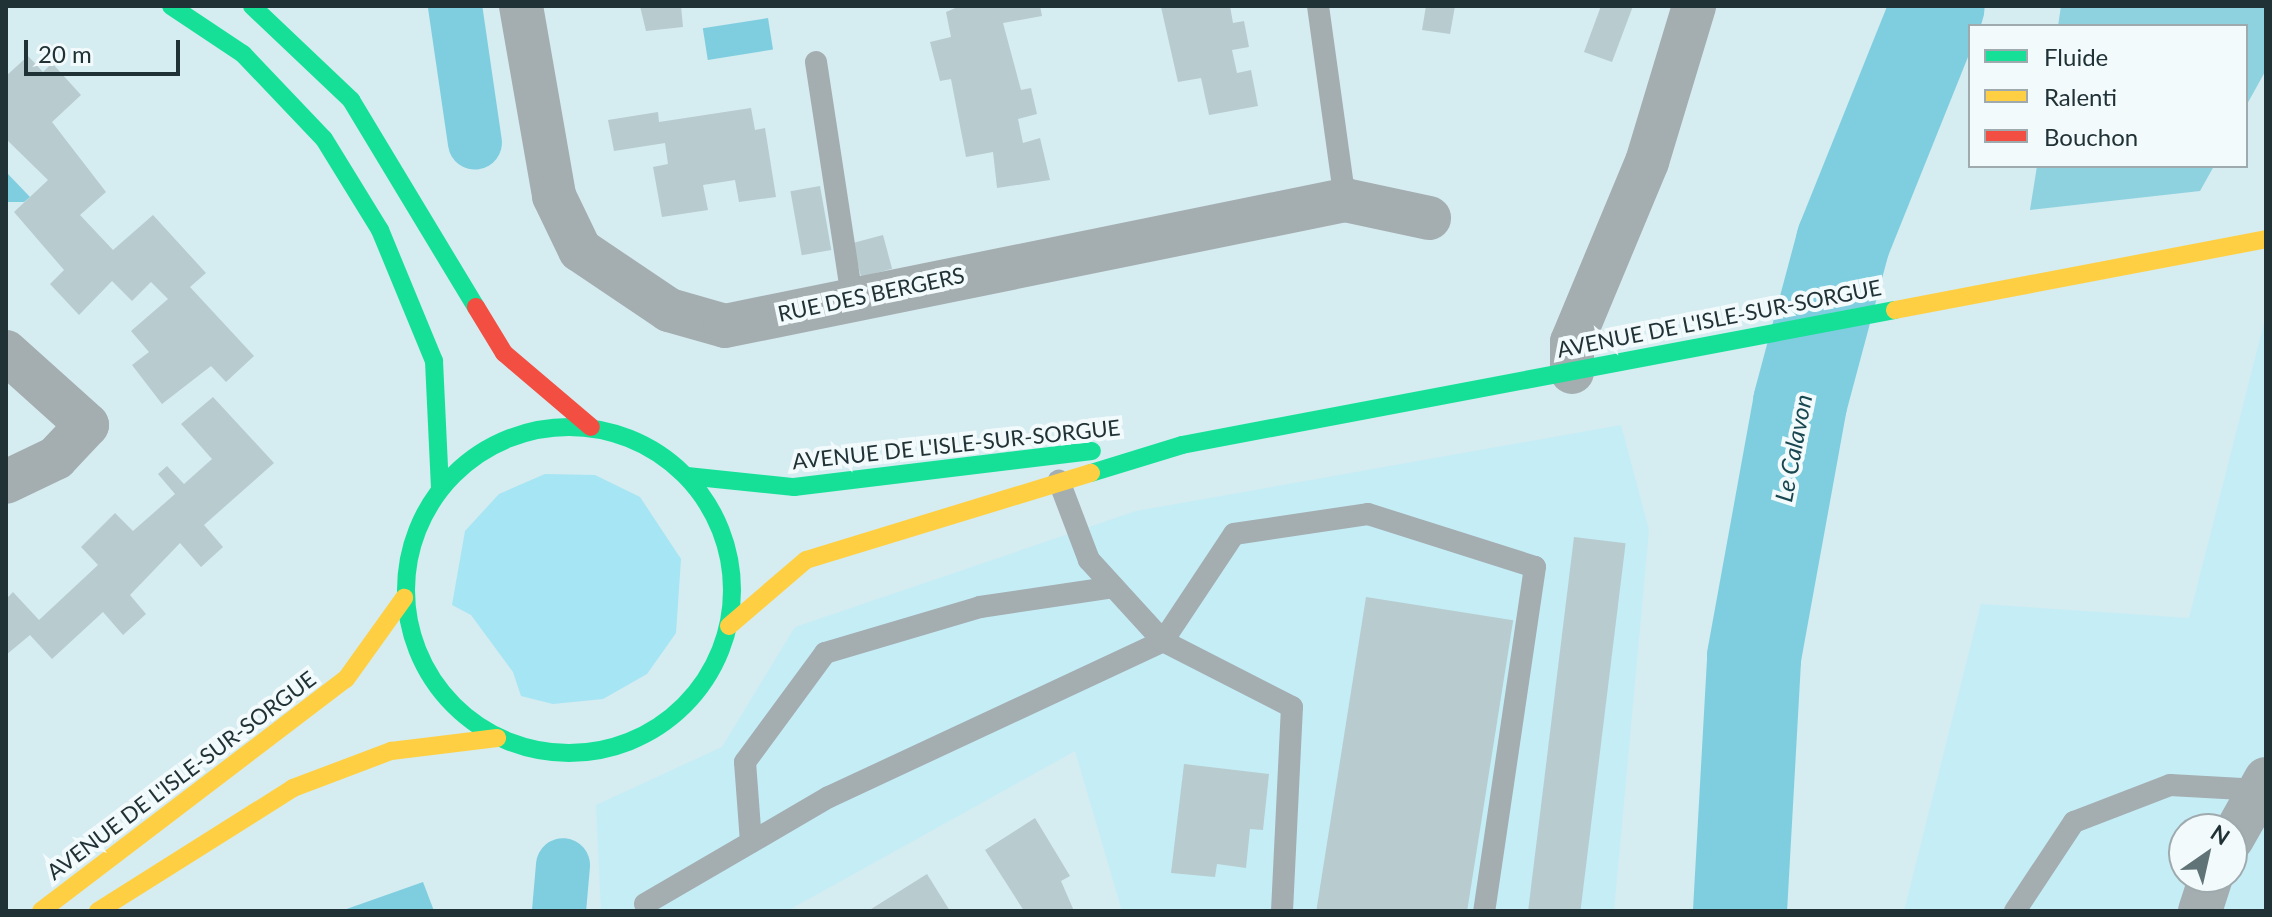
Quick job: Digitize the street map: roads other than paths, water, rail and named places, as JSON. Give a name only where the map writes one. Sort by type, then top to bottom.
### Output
[{"type":"main road","points":[[171,6],[243,54],[324,139],[380,230],[434,361],[440,488]]},
{"type":"main road","points":[[252,6],[351,100],[504,353],[591,427],[659,453],[687,476],[726,546],[729,626],[715,665],[659,728],[580,754],[538,752],[497,738],[450,704],[417,655],[404,598],[418,522],[440,488],[482,450],[534,430],[591,427]]},
{"type":"main road","name":"AVENUE DE L'ISLE-SUR-SORGUE","points":[[687,476],[794,487],[1182,445],[2123,263],[2266,239]]},
{"type":"main road","name":"AVENUE DE L'ISLE-SUR-SORGUE","points":[[729,626],[806,560],[1182,445]]},
{"type":"main road","name":"AVENUE DE L'ISLE-SUR-SORGUE","points":[[41,911],[346,679],[404,598]]},
{"type":"main road","points":[[98,911],[293,788],[391,751],[497,738]]},
{"type":"street","name":"RUE DES BERGERS","points":[[521,6],[554,196],[580,250],[669,310],[725,326],[852,297],[1345,200],[1429,218]]},
{"type":"street","points":[[1586,368],[1572,342],[1647,162],[1694,6]]},
{"type":"street","points":[[6,352],[87,425],[56,458],[6,482]]},
{"type":"street","points":[[2247,813],[2263,785]]},
{"type":"lane","points":[[1318,6],[1345,200]]},
{"type":"lane","points":[[816,62],[852,297]]},
{"type":"lane","points":[[1059,481],[1089,560],[1163,641],[1292,707],[1282,911]]},
{"type":"lane","points":[[645,904],[829,797],[1163,641],[1234,534],[1368,514],[1535,567],[1484,911]]},
{"type":"lane","points":[[751,842],[745,762],[825,653],[980,607],[1114,587]]},
{"type":"lane","points":[[2015,911],[2074,822],[2170,785],[2263,785]]},
{"type":"waterway","points":[[455,6],[475,143]]},
{"type":"waterway","name":"Le Calavon","points":[[1740,911],[1754,657],[1800,403],[1843,242],[1938,6]]},
{"type":"waterway","points":[[559,911],[563,865]]}]
